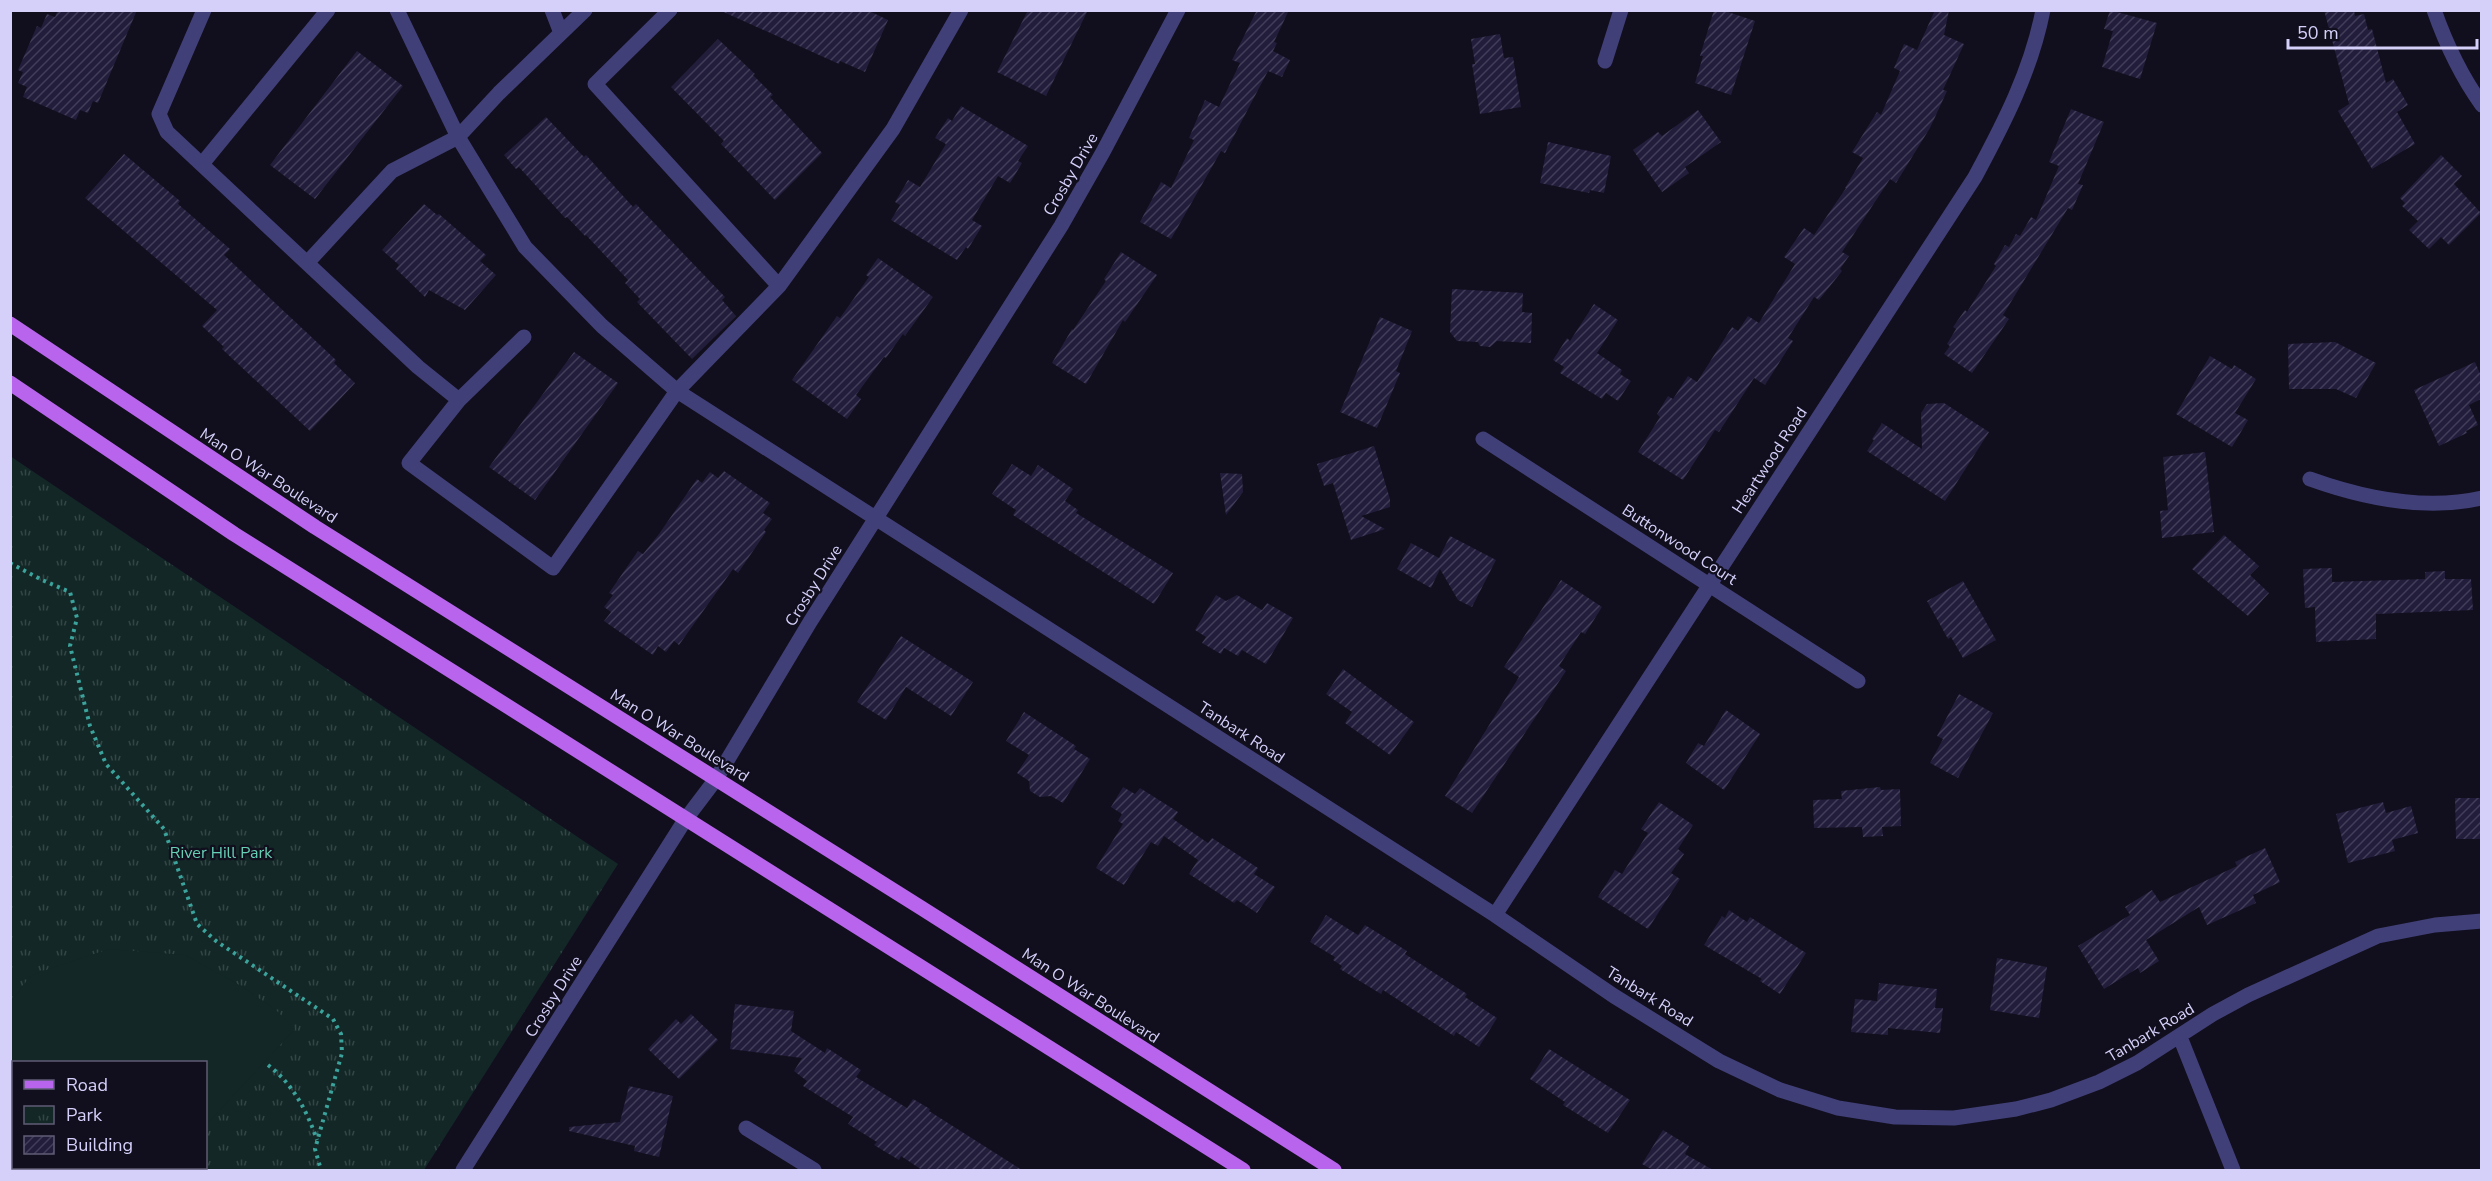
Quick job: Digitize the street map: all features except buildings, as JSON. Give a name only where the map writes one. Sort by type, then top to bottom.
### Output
[{"type":"main road","name":"Man O War Boulevard","points":[[10,324],[305,520],[1334,1170]]},
{"type":"main road","points":[[10,383],[234,534],[1243,1170]]},
{"type":"street","points":[[204,10],[159,114],[167,132],[418,367],[459,400]]},
{"type":"street","points":[[202,164],[328,10]]},
{"type":"street","points":[[552,10],[561,33]]},
{"type":"street","points":[[308,263],[392,171],[458,137],[585,10]]},
{"type":"street","points":[[670,10],[595,84],[779,286]]},
{"type":"street","points":[[524,337],[459,400],[409,463],[553,568],[676,391],[779,286],[893,129],[961,10]]},
{"type":"street","name":"Crosby Drive","points":[[463,1170],[685,820],[716,779],[810,622],[1061,226],[1104,152],[1178,10]]},
{"type":"street","points":[[1605,61],[1621,10]]},
{"type":"street","name":"Heartwood Road","points":[[1495,915],[1975,177],[2010,112],[2025,76],[2043,10]]},
{"type":"street","points":[[2434,10],[2444,39],[2460,72],[2481,105]]},
{"type":"street","name":"Tanbark Road","points":[[403,15],[458,137],[525,248],[602,326],[676,391],[1495,915],[1614,996],[1719,1061],[1780,1090],[1838,1108],[1895,1117],[1954,1118],[2016,1109],[2051,1100],[2099,1082],[2138,1063],[2213,1014],[2248,995],[2378,936],[2481,921]]},
{"type":"street","name":"Buttonwood Court","points":[[1483,439],[1858,681]]},
{"type":"street","points":[[2310,479],[2363,495],[2403,502],[2468,501],[2481,498]]},
{"type":"street","points":[[2180,1037],[2233,1170]]},
{"type":"street","points":[[746,1128],[814,1170]]},
{"type":"path","points":[[10,563],[70,592],[77,618],[70,646],[90,726],[106,764],[164,829],[198,924],[216,941],[333,1019],[341,1034],[342,1053],[315,1149],[321,1170]]},
{"type":"path","points":[[268,1065],[278,1073],[303,1104],[317,1141]]},
{"type":"green space","name":"River Hill Park","points":[[10,456],[618,864],[424,1170],[11,1170]]},
{"type":"green space","points":[[109,949],[185,955],[243,987],[277,1011],[295,1029],[207,1124],[207,1061],[12,1061],[12,1072],[10,1069],[11,1002],[31,975]]}]
